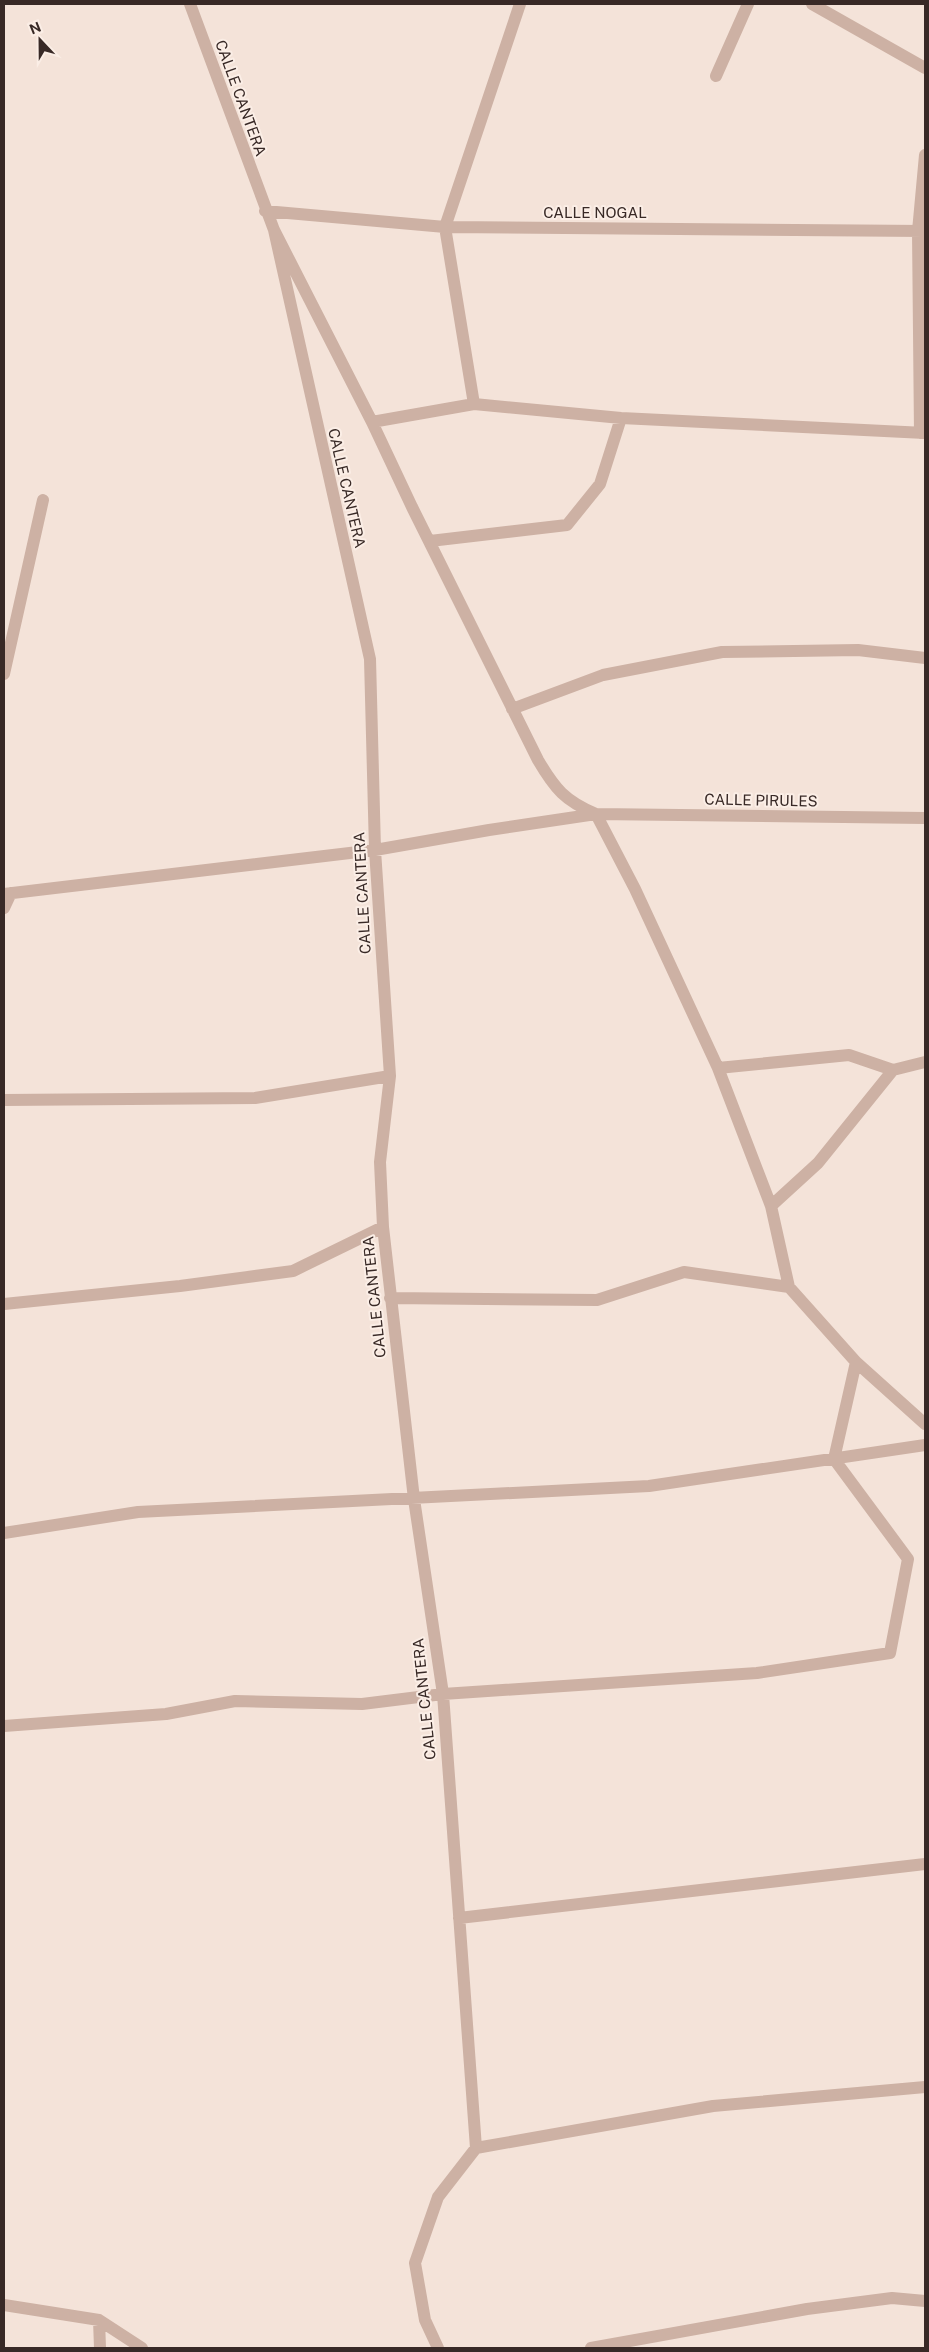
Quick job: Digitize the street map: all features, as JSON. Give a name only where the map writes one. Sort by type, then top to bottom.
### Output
[{"type":"street","name":"CALLE CANTERA","points":[[190,4],[265,211],[372,422],[512,709],[553,787],[578,807],[596,814]]},
{"type":"street","points":[[474,404],[445,227],[520,4]]},
{"type":"street","points":[[716,76],[748,4]]},
{"type":"street","points":[[812,4],[925,68]]},
{"type":"street","points":[[372,422],[474,404],[621,418],[922,433],[922,231],[925,155]]},
{"type":"street","name":"CALLE NOGAL","points":[[265,211],[445,227],[922,231]]},
{"type":"street","name":"CALLE CANTERA","points":[[274,230],[370,658],[376,850],[390,1076],[380,1162],[383,1227],[414,1499],[443,1694],[476,2148]]},
{"type":"street","points":[[430,541],[568,525],[600,484],[621,418]]},
{"type":"street","points":[[4,674],[43,500]]},
{"type":"street","points":[[512,709],[604,675],[722,652],[858,650],[925,658]]},
{"type":"street","points":[[596,814],[636,889],[718,1068],[771,1206],[789,1287],[856,1362],[925,1424]]},
{"type":"street","name":"CALLE PIRULES","points":[[8,893],[376,850],[596,814],[925,818]]},
{"type":"street","points":[[4,908],[8,893]]},
{"type":"street","points":[[718,1068],[849,1055],[893,1070],[925,1062]]},
{"type":"street","points":[[771,1206],[818,1163],[893,1070]]},
{"type":"street","points":[[4,1100],[255,1098],[390,1076]]},
{"type":"street","points":[[4,1304],[180,1286],[293,1271],[383,1227]]},
{"type":"street","points":[[390,1298],[597,1300],[684,1272],[789,1287]]},
{"type":"street","points":[[4,1726],[166,1714],[235,1701],[362,1704],[443,1694],[757,1673],[890,1653],[908,1559],[834,1459],[856,1362]]},
{"type":"street","points":[[4,1533],[138,1512],[649,1486],[925,1445]]},
{"type":"street","points":[[459,1918],[925,1864]]},
{"type":"street","points":[[438,2348],[425,2320],[415,2263],[438,2197],[476,2148],[713,2106],[925,2087]]},
{"type":"street","points":[[591,2348],[807,2309],[892,2298],[925,2301]]},
{"type":"street","points":[[4,2305],[99,2320],[142,2348]]},
{"type":"street","points":[[99,2320],[100,2348]]}]
